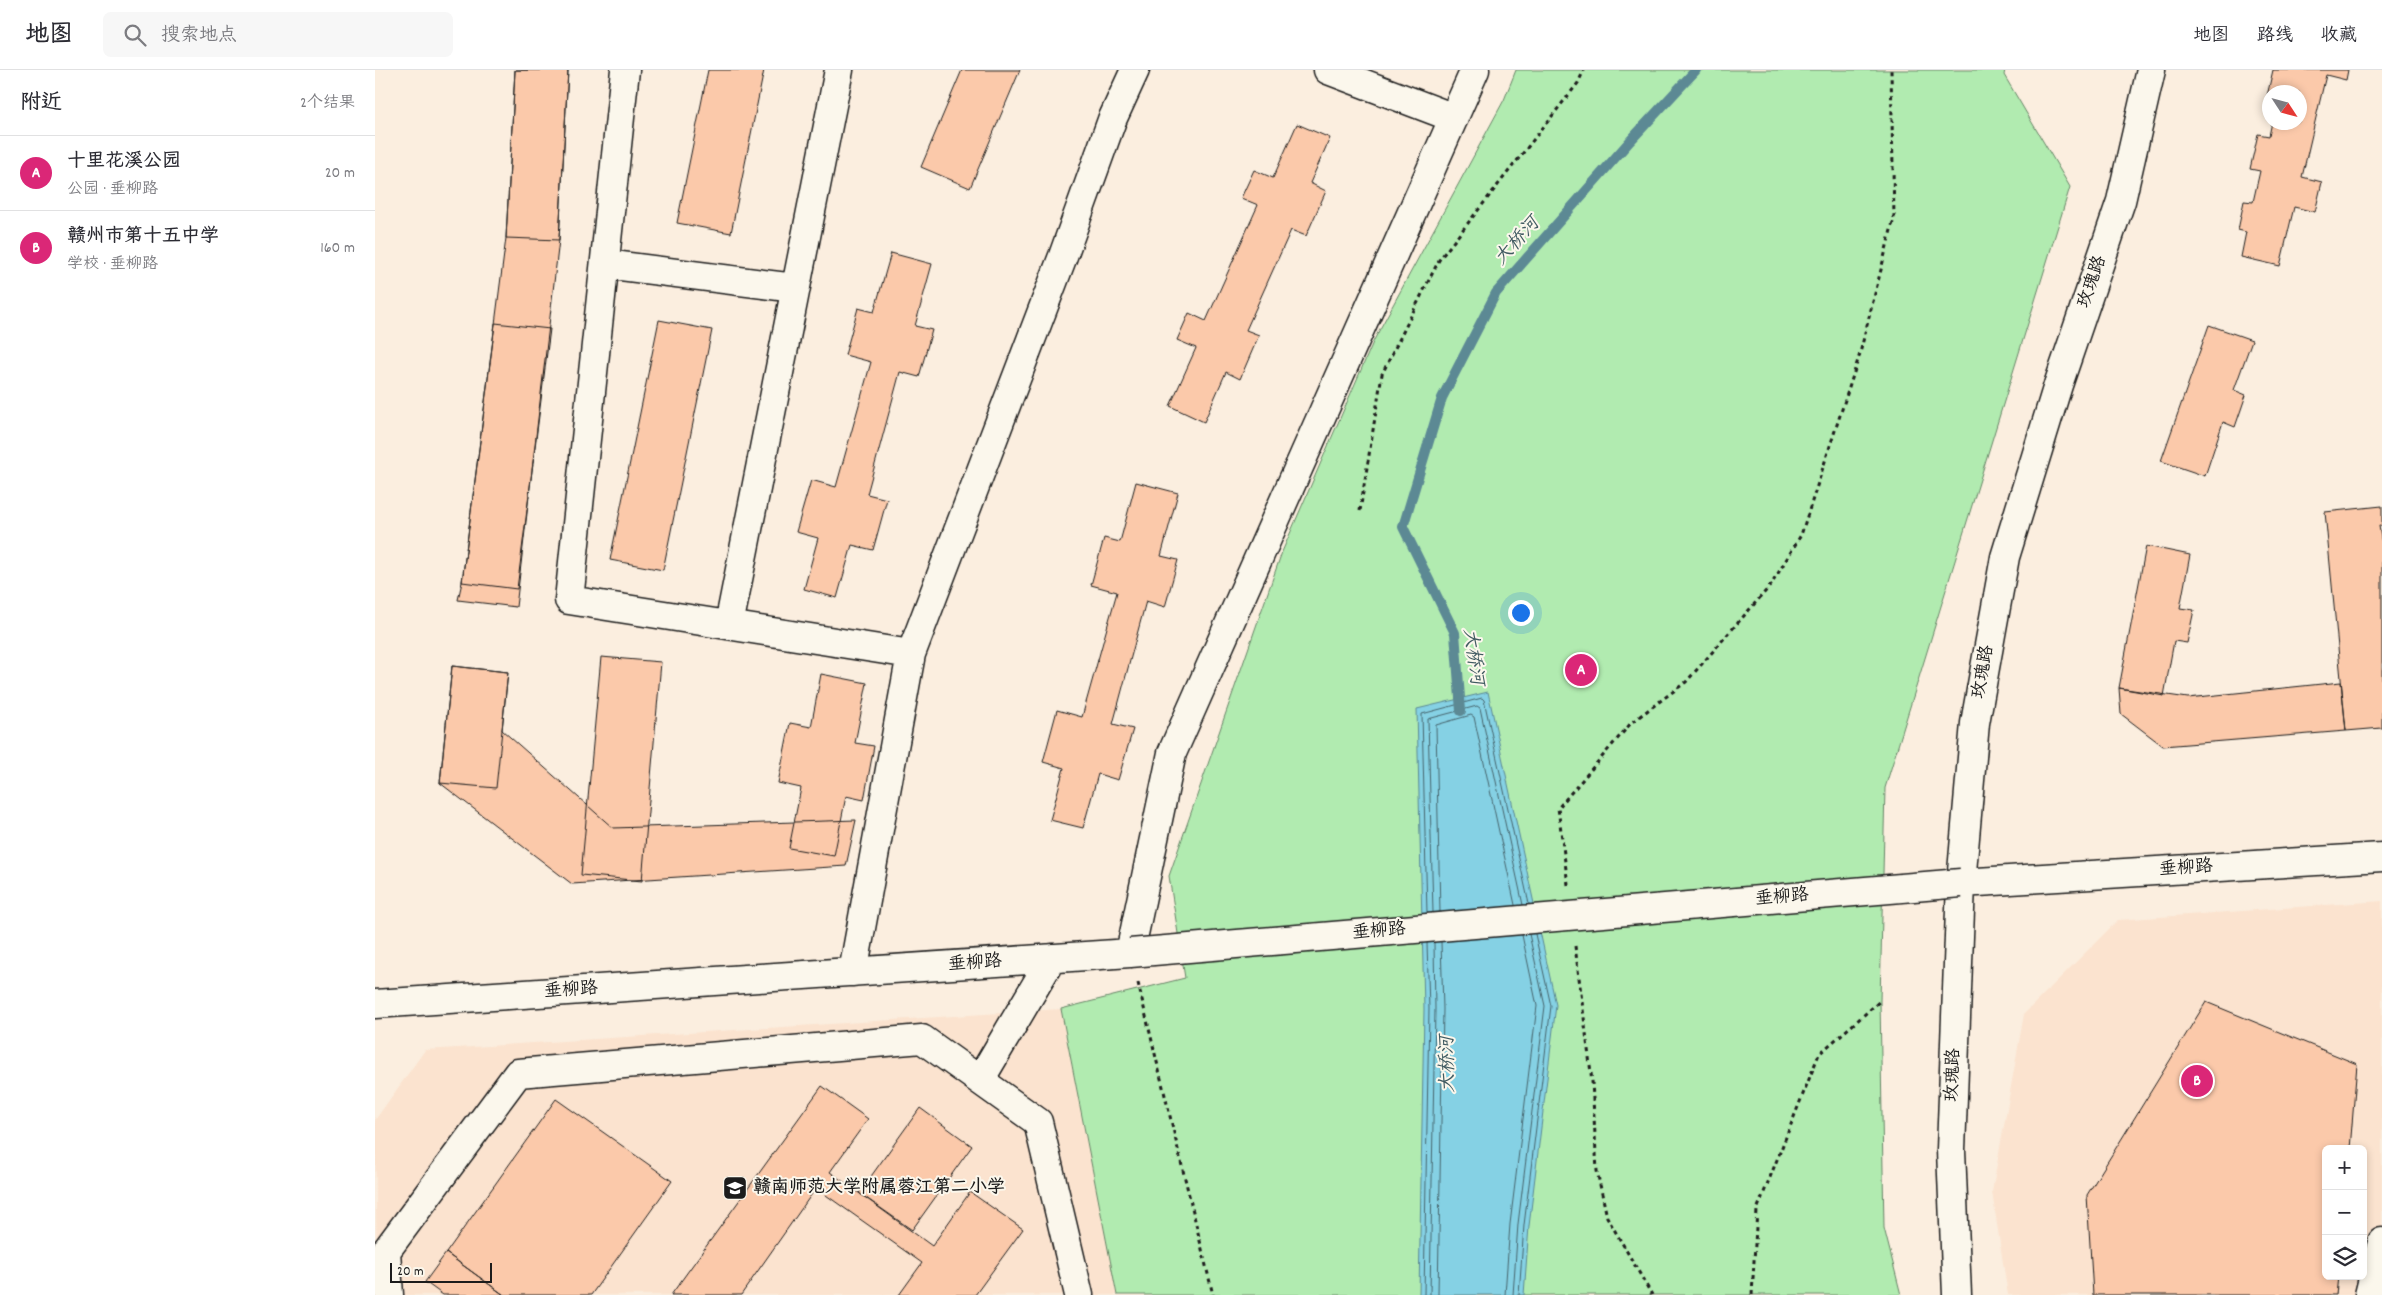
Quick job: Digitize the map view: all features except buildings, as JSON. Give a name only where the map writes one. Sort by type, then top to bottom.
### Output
[{"type":"street","points":[[625,70],[569,600],[911,654]]},
{"type":"street","points":[[729,625],[839,70]]},
{"type":"street","points":[[853,972],[911,654],[1063,256],[1112,120],[1135,70]]},
{"type":"street","points":[[1329,70],[1454,118]]},
{"type":"street","points":[[1130,953],[1172,753],[1475,70]]},
{"type":"street","name":"玫瑰路","points":[[1957,1295],[1951,1150],[1961,883],[1975,724],[2005,557],[2058,385],[2121,200],[2151,70]]},
{"type":"street","points":[[605,264],[795,288]]},
{"type":"street","name":"垂柳路","points":[[375,1004],[1130,953],[1961,883],[2382,857]]},
{"type":"street","points":[[980,1080],[1052,958]]},
{"type":"street","points":[[389,1295],[387,1251],[517,1073],[922,1038],[1038,1122],[1079,1295]]},
{"type":"street","points":[[2369,1295],[2382,1242]]},
{"type":"path","points":[[1360,511],[1382,374],[1439,260],[1578,83],[1584,70]]},
{"type":"path","points":[[1568,886],[1558,808],[1632,722],[1686,682],[1771,584],[1801,534],[1859,357],[1895,218],[1891,70]]},
{"type":"path","points":[[1575,944],[1592,1081],[1597,1171],[1607,1217],[1652,1295]]},
{"type":"path","points":[[1130,953],[1213,1295]]},
{"type":"path","points":[[1752,1295],[1757,1210],[1819,1054],[1880,1001]]},
{"type":"shaded area","points":[[2382,901],[2382,1295],[2008,1295],[1992,1192],[2024,1014],[2118,920]]},
{"type":"shaded area","name":"赣南师范大学附属蓉江第二小学","points":[[1061,1009],[1117,1295],[377,1295],[375,1120],[425,1050]]},
{"type":"green space","points":[[1516,70],[2005,70],[2004,75],[2070,187],[1885,788],[1880,1001],[1884,1228],[1901,1295],[1117,1295],[1061,1009],[1185,978],[1169,876],[1282,552],[1374,340],[1504,100]]},
{"type":"water","points":[[1488,692],[1556,1005],[1529,1226],[1524,1295],[1419,1295],[1424,1009],[1417,709]]},
{"type":"waterway","name":"大桥河","points":[[1461,711],[1455,633],[1403,527],[1442,398],[1496,293],[1630,141],[1696,70]]},
{"type":"place","name":"十里花溪公园","points":[[1581,670]]},
{"type":"place","name":"赣州市第十五中学","points":[[2197,1081]]},
{"type":"place","name":"赣南师范大学附属蓉江第二小学","points":[[735,1188]]}]
